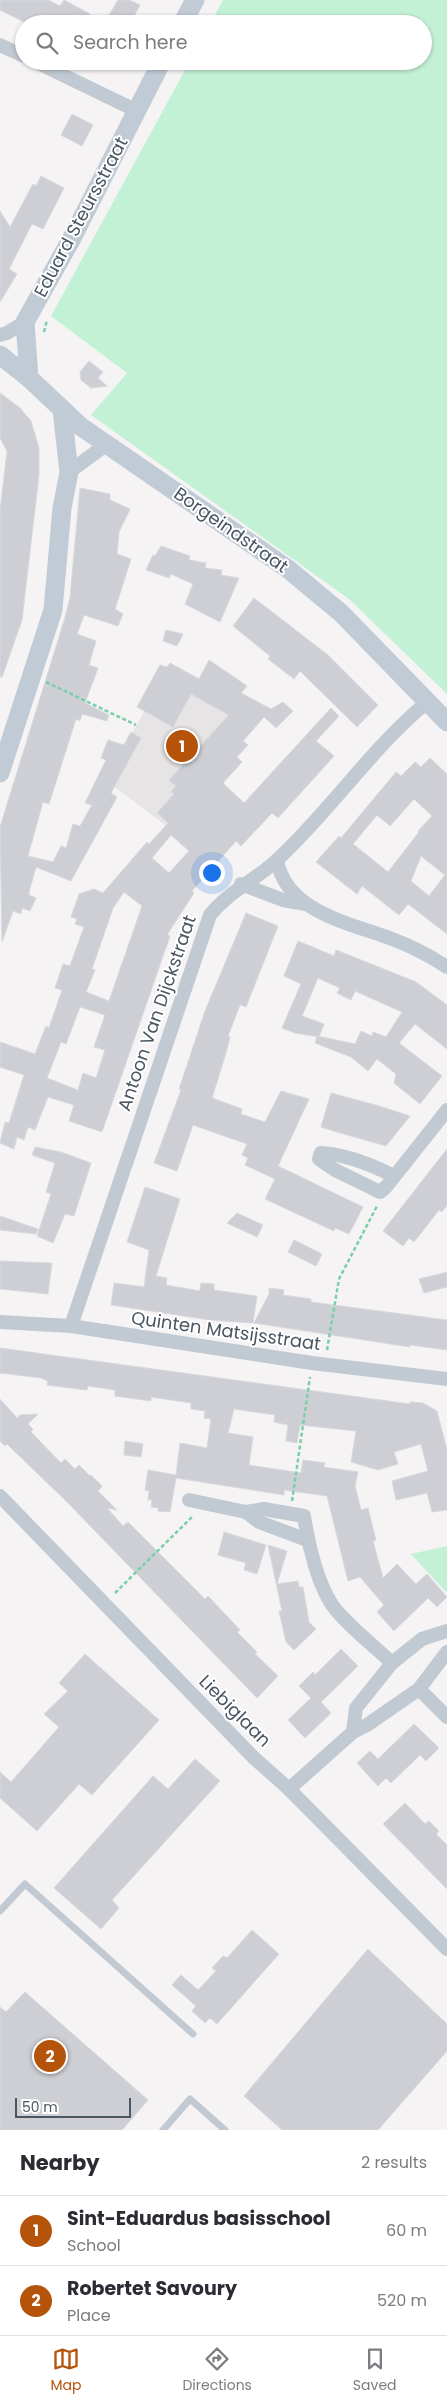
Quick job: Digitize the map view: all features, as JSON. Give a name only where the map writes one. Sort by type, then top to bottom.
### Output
[{"type":"street","points":[[187,15],[195,0]]},
{"type":"street","points":[[0,45],[15,52]]},
{"type":"street","points":[[53,70],[137,111]]},
{"type":"street","name":"Eduard Steursstraat","points":[[25,322],[72,238],[158,70]]},
{"type":"street","points":[[0,335],[7,334],[25,322],[29,378]]},
{"type":"street","name":"Borgeindstraat","points":[[0,355],[29,378],[62,410],[107,444],[288,569],[341,613],[426,703],[447,722]]},
{"type":"street","points":[[0,773],[52,610],[62,508],[69,472],[62,410]]},
{"type":"street","points":[[69,472],[107,444]]},
{"type":"street","name":"Antoon Van Dijckstraat","points":[[71,1326],[210,914],[219,903],[241,884],[277,860],[426,703]]},
{"type":"street","points":[[277,860],[282,879],[306,904],[330,918],[393,939],[429,955],[447,967]]},
{"type":"street","points":[[241,884],[283,900],[306,904]]},
{"type":"street","points":[[394,1176],[380,1169],[334,1153],[321,1153],[319,1159],[335,1170],[380,1192],[394,1176],[447,1110]]},
{"type":"street","name":"Quinten Matsijsstraat","points":[[0,1322],[71,1326],[318,1364],[447,1379]]},
{"type":"street","name":"Liebiglaan","points":[[0,1496],[239,1742],[447,1949]]},
{"type":"street","points":[[189,1500],[246,1512],[264,1509],[304,1516],[308,1540],[323,1585],[336,1609],[392,1663]]},
{"type":"street","points":[[246,1512],[259,1522],[308,1540]]},
{"type":"street","points":[[288,1789],[353,1732],[367,1725],[419,1690],[447,1650],[446,1632],[422,1639],[392,1663],[356,1708],[353,1732]]},
{"type":"street","points":[[419,1690],[447,1717]]},
{"type":"lane","points":[[0,1911],[25,1884],[193,2034]]},
{"type":"lane","points":[[163,2130],[190,2098],[225,2130]]},
{"type":"path","points":[[32,677],[136,725]]},
{"type":"path","points":[[290,1514],[318,1364],[339,1279],[377,1206],[380,1192]]},
{"type":"path","points":[[105,1603],[205,1504]]},
{"type":"shaded area","points":[[170,663],[199,679],[271,709],[165,825],[107,781]]},
{"type":"green space","points":[[223,0],[447,0],[447,694],[349,599],[91,415],[127,373],[51,316],[185,70],[432,70],[432,15],[215,15]]},
{"type":"green space","points":[[447,1546],[447,1593],[411,1554]]},
{"type":"building","points":[[0,0],[48,0],[60,6],[64,0],[90,14],[15,15],[15,18],[0,10]]},
{"type":"building","points":[[118,0],[129,0],[140,5],[135,15],[109,15]]},
{"type":"building","points":[[72,114],[93,125],[82,146],[61,135]]},
{"type":"building","points":[[41,176],[64,188],[43,229],[32,224],[9,269],[17,274],[0,302],[0,211],[10,227],[33,184],[36,186]]},
{"type":"building","points":[[89,361],[103,372],[98,378],[107,386],[91,388],[81,380],[80,372]]},
{"type":"building","points":[[0,393],[20,408],[31,421],[39,448],[39,475],[22,620],[2,677],[0,677],[0,511],[7,451],[0,438]]},
{"type":"building","points":[[80,488],[110,494],[110,500],[130,509],[119,532],[117,554],[131,559],[115,609],[123,614],[118,626],[84,615],[77,634],[96,641],[89,665],[98,668],[85,703],[109,715],[107,721],[82,714],[80,721],[76,719],[49,804],[43,802],[28,856],[53,862],[61,846],[66,848],[73,824],[80,826],[92,805],[85,803],[106,760],[101,758],[108,740],[124,745],[131,732],[141,738],[111,793],[117,797],[71,881],[36,867],[29,895],[36,898],[30,911],[22,908],[21,914],[13,911],[2,942],[0,827],[70,598]]},
{"type":"building","points":[[161,546],[190,556],[189,560],[206,563],[205,568],[222,570],[221,575],[239,578],[220,622],[185,604],[193,584],[171,574],[169,578],[146,570],[153,555],[155,556]]},
{"type":"building","points":[[254,598],[328,655],[378,705],[357,727],[300,671],[294,679],[268,659],[270,656],[233,626]]},
{"type":"building","points":[[166,630],[183,634],[177,646],[163,641]]},
{"type":"building","points":[[209,660],[247,686],[241,693],[271,709],[283,702],[293,711],[276,728],[264,717],[243,741],[248,745],[237,757],[242,762],[223,783],[244,803],[331,708],[339,716],[316,741],[334,756],[278,818],[272,813],[241,846],[236,841],[192,891],[194,893],[167,935],[170,936],[102,1132],[69,1121],[74,1105],[48,1097],[35,1130],[28,1127],[24,1140],[17,1137],[14,1149],[0,1143],[5,1122],[9,1123],[24,1075],[0,1067],[0,1042],[35,1054],[46,1026],[49,1028],[62,990],[55,988],[63,964],[70,966],[84,927],[75,924],[77,919],[71,917],[79,894],[94,889],[103,893],[147,842],[149,844],[168,823],[157,813],[174,794],[171,792],[176,786],[169,780],[229,715],[191,694],[173,727],[137,707],[160,665],[167,667],[170,663],[199,679]],"holes":[[[171,835],[189,851],[169,873],[152,858]],[[124,892],[142,906],[109,1001],[86,992],[95,970],[92,969],[113,908]],[[80,1007],[105,1015],[94,1047],[105,1050],[96,1078],[83,1073],[78,1090],[47,1078],[61,1042],[66,1044]]]},
{"type":"building","points":[[430,758],[447,774],[447,934],[408,904],[399,915],[362,886],[357,894],[316,862],[339,836],[341,838],[396,772],[401,776],[415,762],[421,767]],"holes":[[[414,799],[432,816],[418,831],[388,872],[353,844],[377,815],[390,826]],[[421,856],[445,875],[429,896],[411,881]]]},
{"type":"building","points":[[246,913],[278,926],[246,1007],[240,1005],[228,1036],[230,1037],[226,1053],[212,1098],[242,1109],[241,1114],[265,1122],[281,1091],[309,1099],[278,1166],[363,1207],[349,1234],[335,1228],[334,1231],[265,1199],[275,1179],[245,1165],[248,1158],[242,1155],[247,1144],[193,1125],[177,1171],[154,1163],[181,1090],[179,1089],[205,1011]]},
{"type":"building","points":[[298,941],[334,956],[336,950],[416,982],[447,1005],[447,1049],[415,1024],[399,1043],[442,1076],[420,1104],[394,1083],[396,1074],[377,1059],[368,1071],[351,1057],[315,1043],[317,1037],[295,1033],[282,1028],[301,984],[284,976]],"holes":[[[318,978],[340,988],[337,993],[351,1000],[355,991],[402,1012],[386,1037],[373,1032],[372,1036],[361,1031],[355,1044],[319,1036],[324,1024],[302,1016]]]},
{"type":"building","points":[[331,1093],[410,1116],[386,1146],[337,1132],[321,1127]]},
{"type":"building","points":[[35,1147],[61,1152],[91,1163],[74,1216],[65,1214],[53,1243],[37,1236],[51,1194],[46,1192],[55,1163],[32,1155]]},
{"type":"building","points":[[447,1149],[447,1205],[442,1212],[439,1210],[414,1242],[409,1238],[403,1246],[383,1231]]},
{"type":"building","points":[[145,1187],[180,1199],[156,1276],[167,1278],[166,1285],[200,1291],[201,1283],[214,1284],[214,1290],[257,1296],[253,1323],[210,1320],[111,1305],[114,1283],[144,1287],[149,1250],[127,1242]]},
{"type":"building","points":[[237,1213],[263,1225],[257,1237],[227,1223]]},
{"type":"building","points":[[0,1216],[38,1229],[36,1234],[0,1230]]},
{"type":"building","points":[[294,1240],[322,1254],[316,1266],[288,1252]]},
{"type":"building","points":[[0,1261],[52,1263],[48,1294],[0,1289]]},
{"type":"building","points":[[447,1272],[447,1287],[424,1293],[419,1279]]},
{"type":"building","points":[[269,1288],[284,1290],[283,1295],[311,1299],[311,1302],[447,1320],[447,1350],[410,1345],[410,1347],[254,1323],[269,1294]]},
{"type":"building","points":[[0,1348],[410,1404],[410,1402],[423,1403],[437,1411],[447,1450],[447,1510],[432,1512],[427,1493],[396,1500],[392,1481],[428,1471],[421,1444],[394,1452],[398,1464],[378,1470],[351,1462],[356,1431],[300,1425],[297,1443],[286,1441],[288,1425],[274,1422],[275,1415],[234,1409],[228,1433],[253,1437],[249,1465],[301,1473],[303,1460],[325,1463],[324,1467],[358,1472],[355,1486],[361,1510],[368,1508],[376,1540],[373,1541],[383,1578],[397,1564],[416,1584],[427,1574],[447,1597],[437,1607],[428,1598],[394,1631],[377,1612],[384,1605],[360,1577],[348,1581],[327,1496],[284,1490],[284,1495],[176,1478],[170,1512],[158,1511],[158,1508],[151,1507],[152,1500],[148,1500],[149,1491],[145,1490],[148,1470],[176,1475],[180,1443],[207,1448],[211,1419],[204,1418],[205,1411],[191,1409],[191,1403],[151,1397],[151,1401],[115,1396],[115,1390],[88,1386],[87,1390],[47,1385],[48,1381],[41,1378],[0,1373]]},
{"type":"building","points":[[0,1399],[17,1418],[20,1415],[38,1414],[28,1424],[33,1429],[31,1432],[61,1463],[65,1459],[75,1469],[79,1465],[91,1475],[102,1486],[98,1491],[117,1510],[107,1508],[123,1526],[128,1522],[205,1599],[208,1596],[240,1630],[237,1632],[257,1652],[255,1654],[278,1676],[257,1698],[66,1501],[7,1444],[5,1446],[0,1441]]},
{"type":"building","points":[[125,1441],[143,1444],[141,1457],[124,1455]]},
{"type":"building","points":[[224,1532],[266,1545],[257,1574],[244,1570],[246,1563],[218,1555]]},
{"type":"building","points":[[268,1545],[287,1551],[277,1584],[298,1581],[299,1587],[303,1587],[309,1622],[316,1629],[294,1650],[286,1642],[279,1611],[282,1611]]},
{"type":"building","points":[[341,1649],[358,1666],[321,1702],[331,1713],[305,1738],[288,1720],[311,1698],[299,1686],[313,1672],[315,1675]]},
{"type":"building","points":[[85,1654],[159,1720],[92,1795],[79,1784],[37,1831],[0,1798],[0,1772],[11,1782],[59,1727],[44,1714],[68,1691],[59,1683]]},
{"type":"building","points":[[414,1724],[439,1748],[426,1761],[420,1755],[391,1783],[386,1778],[378,1786],[357,1763],[370,1751],[378,1759]]},
{"type":"building","points":[[195,1759],[220,1781],[112,1900],[119,1908],[101,1929],[54,1888],[153,1776],[168,1789]]},
{"type":"building","points":[[405,1803],[425,1824],[429,1821],[439,1831],[436,1834],[447,1845],[447,1889],[383,1824]]},
{"type":"building","points":[[252,1930],[279,1954],[217,2024],[210,2018],[205,2023],[192,2011],[196,2006],[172,1985],[181,1975],[198,1990],[216,1971],[212,1968],[223,1956],[227,1958]]},
{"type":"building","points":[[368,1949],[447,2024],[447,2051],[378,2130],[282,2130],[244,2096]]},
{"type":"building","points":[[25,1992],[148,2100],[122,2130],[0,2130],[0,2007],[6,2012]]},
{"type":"place","name":"Sint-Eduardus basisschool","points":[[182,746]]},
{"type":"place","name":"Robertet Savoury","points":[[50,2056]]}]
